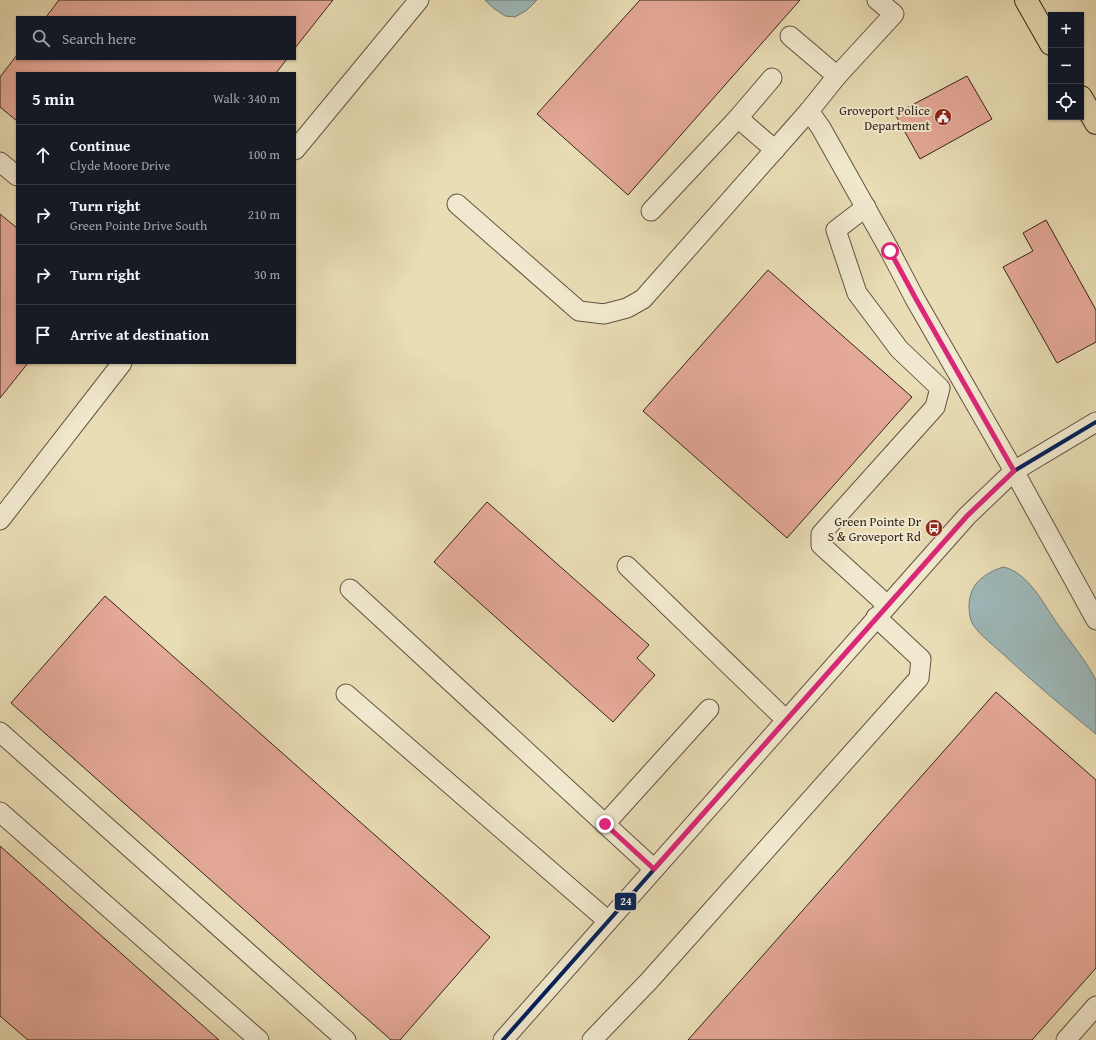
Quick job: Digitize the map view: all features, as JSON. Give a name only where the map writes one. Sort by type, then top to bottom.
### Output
[{"type":"main road","points":[[1026,0],[1048,39]]},
{"type":"main road","points":[[1084,101],[1096,123]]},
{"type":"street","points":[[296,149],[419,0]]},
{"type":"street","points":[[457,204],[578,311],[604,314],[627,308],[643,299],[809,111],[837,76],[894,14],[877,0]]},
{"type":"street","points":[[790,36],[837,76]]},
{"type":"street","points":[[651,211],[738,118],[772,78]]},
{"type":"street","points":[[809,111],[822,128],[1096,620]]},
{"type":"street","points":[[738,118],[774,150]]},
{"type":"street","points":[[0,162],[16,175]]},
{"type":"street","points":[[866,208],[836,230],[857,293],[899,349],[940,388]]},
{"type":"street","points":[[0,520],[121,364]]},
{"type":"street","points":[[592,1040],[649,981],[919,678],[921,659],[882,611],[821,545],[821,534],[935,407],[940,388],[960,377]]},
{"type":"street","points":[[503,1040],[967,516],[1014,471],[1096,422]]},
{"type":"street","points":[[627,566],[786,720]]},
{"type":"street","points":[[350,589],[654,869]]},
{"type":"street","points":[[346,694],[608,921]]},
{"type":"street","points":[[605,824],[709,709]]},
{"type":"street","points":[[0,732],[346,1040]]},
{"type":"street","points":[[0,812],[259,1040]]},
{"type":"street","points":[[1066,1040],[1096,1006]]},
{"type":"water","points":[[485,0],[537,0],[527,10],[515,17],[505,16]]},
{"type":"water","points":[[1003,567],[1012,570],[1021,576],[1036,591],[1096,680],[1096,734],[1060,705],[983,637],[973,624],[969,608],[972,591],[979,581],[989,573]]},
{"type":"building","points":[[59,0],[333,0],[296,47],[296,16],[47,16]]},
{"type":"building","points":[[640,0],[800,0],[628,195],[537,114]]},
{"type":"building","points":[[16,56],[16,60],[286,60],[277,72],[16,72],[16,120],[0,107],[0,77]]},
{"type":"building","name":"Groveport Police Department","points":[[967,76],[992,119],[920,159],[895,114]]},
{"type":"building","points":[[0,214],[16,227],[16,364],[27,364],[0,398]]},
{"type":"building","points":[[1046,220],[1096,310],[1096,342],[1057,363],[1003,267],[1033,251],[1023,233]]},
{"type":"building","points":[[768,270],[912,397],[787,538],[643,411]]},
{"type":"building","points":[[487,502],[649,645],[637,658],[655,675],[613,722],[434,562]]},
{"type":"building","points":[[105,596],[490,937],[400,1040],[391,1040],[11,703]]},
{"type":"building","points":[[996,692],[1096,780],[1096,968],[1032,1040],[688,1040]]},
{"type":"building","points":[[0,846],[219,1040],[28,1040],[0,1016]]},
{"type":"transit line","name":"24","points":[[503,1040],[967,516],[1014,471],[1096,422]]},
{"type":"place","name":"Groveport Police Department","points":[[943,117]]},
{"type":"place","name":"Green Pointe Dr S & Groveport Rd","points":[[934,528]]},
{"type":"route","points":[[605,824],[654,869],[967,516],[1014,471],[890,251]]}]
